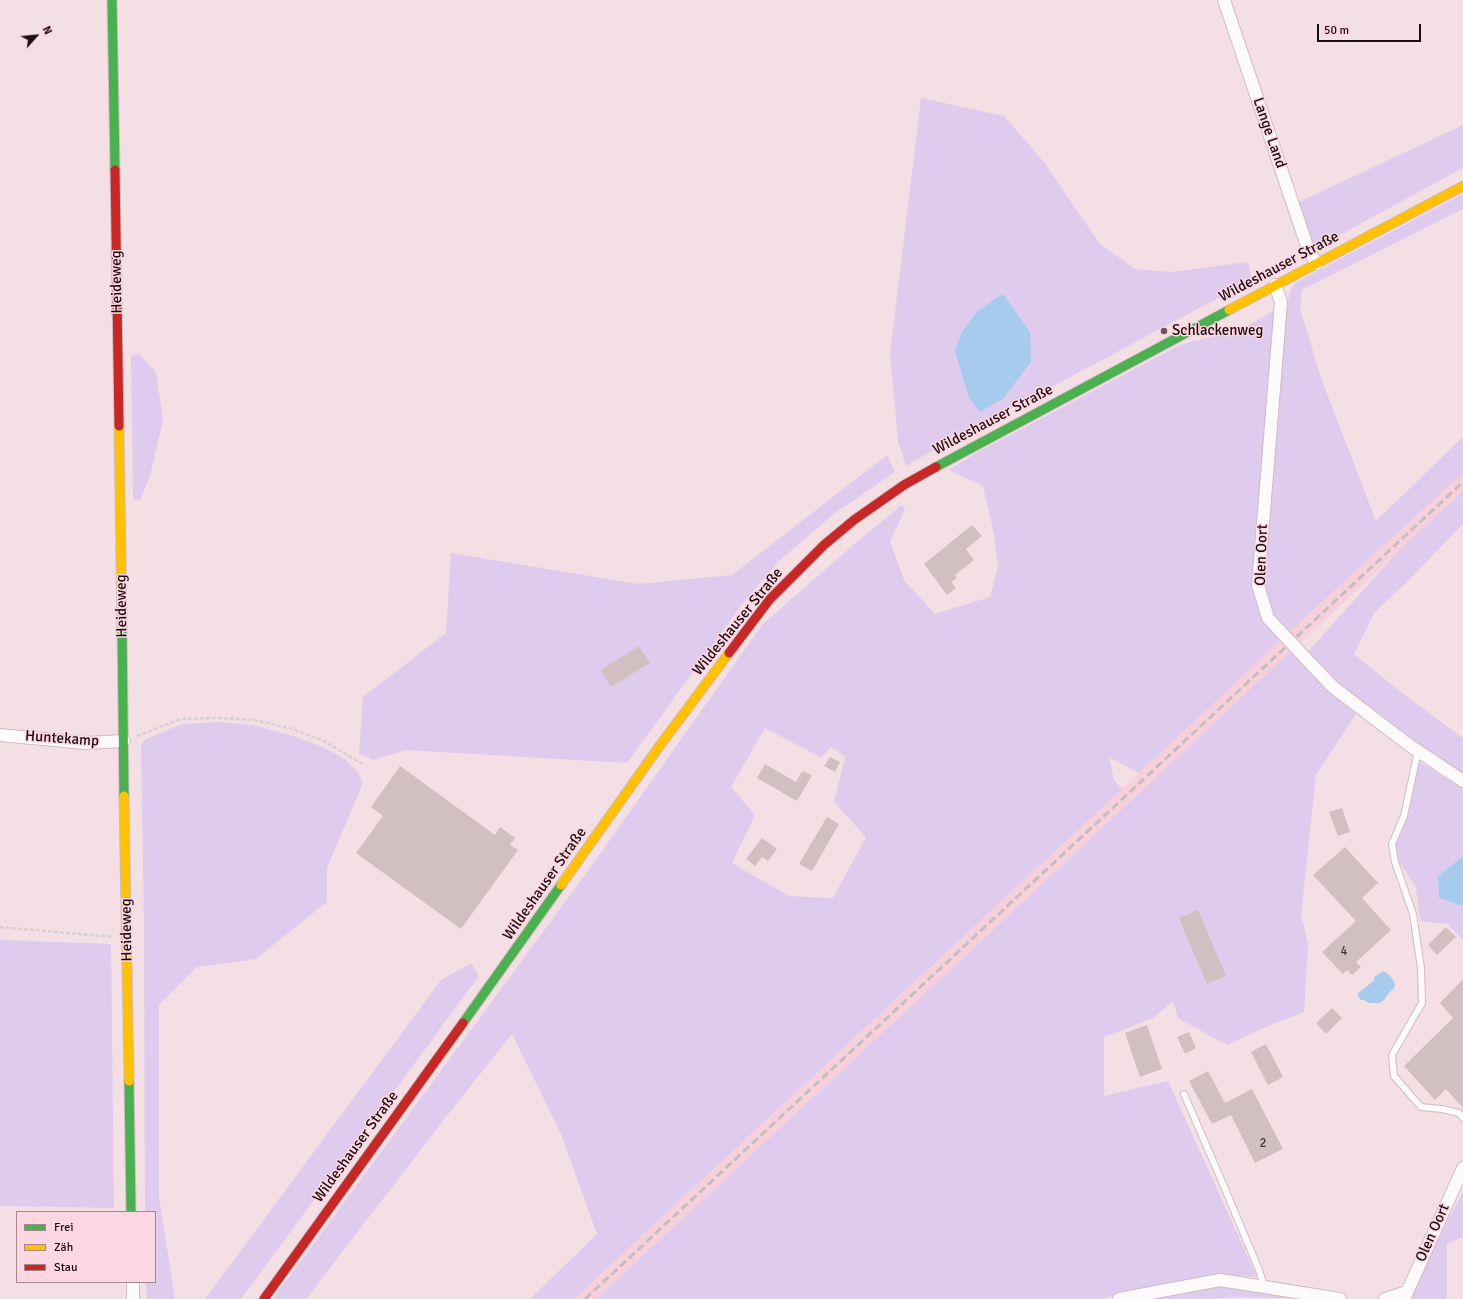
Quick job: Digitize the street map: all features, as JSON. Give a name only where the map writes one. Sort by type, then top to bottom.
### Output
[{"type":"main road","name":"Heideweg","points":[[112,0],[131,1211]]},
{"type":"main road","name":"Wildeshauser Straße","points":[[264,1299],[494,980],[661,744],[754,620],[787,581],[824,545],[854,520],[904,485],[957,455],[1463,186]]},
{"type":"street","name":"Lange Land","points":[[1224,0],[1306,244],[1316,264]]},
{"type":"street","name":"Olen Oort","points":[[1275,285],[1281,302],[1258,585],[1268,618],[1333,687],[1418,751],[1463,782]]},
{"type":"street","name":"Huntekamp","points":[[0,735],[85,743],[124,741]]},
{"type":"street","name":"Olen Oort","points":[[1405,1295],[1463,1168]]},
{"type":"street","points":[[1119,1299],[1220,1280],[1340,1299]]},
{"type":"street","points":[[133,1283],[133,1299]]},
{"type":"street","points":[[1385,1299],[1405,1295]]},
{"type":"lane","points":[[1418,751],[1404,816],[1392,844],[1396,862],[1413,914],[1421,968],[1422,1003],[1392,1055],[1394,1076],[1421,1107],[1442,1109],[1459,1113],[1463,1118]]},
{"type":"lane","points":[[1184,1094],[1259,1270],[1264,1286]]},
{"type":"path","points":[[124,741],[181,719],[219,718],[254,720],[293,729],[324,741],[364,765]]},
{"type":"path","points":[[0,928],[127,938]]},
{"type":"shaded area","points":[[921,98],[1004,116],[1043,161],[1100,244],[1135,269],[1171,272],[1248,262],[1252,280],[906,466],[898,441],[890,354]],"holes":[[[1031,362],[1003,399],[980,412]]]},
{"type":"shaded area","points":[[1463,125],[1463,168],[1323,244],[1315,245],[1310,239],[1299,210],[1299,202]]},
{"type":"shaded area","points":[[1463,194],[1463,209],[1302,290],[1300,308],[1321,378],[1376,521],[1463,437],[1463,473],[1289,632],[1273,617],[1263,585],[1284,331],[1290,291],[1295,283]]},
{"type":"shaded area","points":[[1276,309],[1252,586],[1263,620],[1281,640],[1139,773],[1109,757],[1114,780],[1122,789],[574,1299],[530,1299],[597,1234],[561,1134],[512,1034],[306,1299],[273,1299],[590,868],[762,625],[860,539],[902,505],[905,510],[890,541],[904,580],[935,614],[990,597],[998,567],[994,534],[983,486],[949,470],[978,452],[1182,344],[1241,330]],"holes":[[[765,728],[822,758],[830,747],[845,756],[834,802],[866,837],[833,898],[789,896],[732,863],[755,815],[731,787]]]},
{"type":"shaded area","points":[[139,354],[156,372],[163,420],[150,476],[140,500],[133,499],[131,356]]},
{"type":"shaded area","points":[[887,455],[895,472],[835,513],[779,561],[744,602],[627,763],[406,750],[373,760],[359,753],[363,697],[446,633],[451,553],[638,584],[732,575]]},
{"type":"shaded area","points":[[1463,473],[1463,491],[962,959],[596,1299],[574,1299],[1289,632]]},
{"type":"shaded area","points":[[1463,491],[1463,524],[1408,581],[1374,613],[1354,654],[1402,693],[1463,738],[1463,775],[1335,685],[1307,653],[1398,551]]},
{"type":"shaded area","points":[[1291,651],[1330,692],[1356,714],[1316,775],[1301,915],[1308,944],[1304,1012],[1263,1028],[1227,1045],[1178,1018],[1173,1001],[1153,1018],[1104,1037],[1104,1096],[1168,1081],[1257,1277],[1219,1275],[1139,1289],[1101,1299],[596,1299],[962,959]]},
{"type":"shaded area","points":[[218,722],[253,725],[290,735],[323,747],[345,759],[358,773],[363,783],[327,868],[327,902],[256,959],[197,967],[159,1005],[159,1197],[175,1299],[147,1299],[146,1283],[156,1283],[156,1211],[145,1211],[144,925],[141,744],[146,739],[182,724]]},
{"type":"shaded area","points":[[1418,761],[1463,789],[1463,856],[1438,876],[1439,898],[1463,906],[1463,940],[1448,924],[1420,921],[1416,887],[1400,864],[1395,843]]},
{"type":"shaded area","points":[[0,937],[1,940],[111,944],[114,1208],[0,1206]]},
{"type":"shaded area","points":[[471,963],[479,976],[241,1299],[205,1299],[441,980]]},
{"type":"shaded area","points":[[1463,1192],[1463,1237],[1447,1244],[1447,1299],[1409,1299],[1437,1241]]},
{"type":"shaded area","points":[[1221,1284],[1315,1299],[1237,1297],[1208,1299],[1132,1299]]},
{"type":"water","points":[[1003,294],[1030,332],[1031,362],[1003,399],[980,412],[969,398],[955,351],[962,332],[978,311]]},
{"type":"water","points":[[1463,856],[1463,906],[1439,898],[1438,876]]},
{"type":"water","points":[[1384,971],[1392,978],[1395,984],[1394,988],[1384,1000],[1379,1003],[1369,1003],[1361,1000],[1358,993],[1374,980],[1374,977]]},
{"type":"building","points":[[972,525],[982,536],[966,549],[974,560],[955,575],[957,578],[951,582],[956,588],[947,595],[924,564]]},
{"type":"building","points":[[639,646],[650,663],[611,687],[601,670]]},
{"type":"building","points":[[830,757],[840,762],[835,772],[824,766]]},
{"type":"building","points":[[765,764],[796,782],[802,771],[812,775],[797,801],[757,778]]},
{"type":"building","points":[[400,766],[495,835],[500,827],[515,838],[510,845],[518,850],[461,929],[356,853],[383,816],[371,807]]},
{"type":"building","points":[[1342,808],[1350,832],[1338,836],[1329,812]]},
{"type":"building","points":[[827,817],[839,824],[812,871],[799,864]]},
{"type":"building","points":[[762,838],[777,849],[768,861],[762,857],[755,866],[746,859]]},
{"type":"building","points":[[1345,847],[1378,883],[1362,898],[1391,930],[1356,962],[1361,967],[1352,975],[1347,970],[1343,974],[1322,952],[1356,921],[1313,875]]},
{"type":"building","points":[[1198,910],[1226,976],[1207,984],[1179,918]]},
{"type":"building","points":[[1446,927],[1456,937],[1437,955],[1428,945]]},
{"type":"building","points":[[1463,979],[1463,1108],[1446,1089],[1435,1100],[1404,1066],[1453,1018],[1440,1003]]},
{"type":"building","points":[[1332,1008],[1342,1018],[1326,1034],[1316,1023]]},
{"type":"building","points":[[1147,1025],[1162,1069],[1140,1077],[1125,1033]]},
{"type":"building","points":[[1189,1032],[1196,1048],[1185,1054],[1177,1037]]},
{"type":"building","points":[[1266,1044],[1283,1077],[1268,1085],[1251,1052]]},
{"type":"building","points":[[1208,1071],[1225,1103],[1252,1089],[1283,1149],[1255,1163],[1231,1115],[1212,1124],[1189,1081]]},
{"type":"railway","points":[[585,1299],[1463,482]]},
{"type":"traffic: fast","points":[[112,0],[115,170]]},
{"type":"traffic: fast","points":[[936,467],[1229,310]]},
{"type":"traffic: fast","points":[[122,628],[124,796]]},
{"type":"traffic: fast","points":[[463,1023],[561,885]]},
{"type":"traffic: fast","points":[[129,1081],[131,1211]]},
{"type":"traffic: slow","points":[[1229,310],[1463,186]]},
{"type":"traffic: slow","points":[[119,426],[122,628]]},
{"type":"traffic: slow","points":[[561,885],[661,744],[729,653]]},
{"type":"traffic: slow","points":[[124,796],[129,1081]]},
{"type":"traffic: jam","points":[[115,170],[119,426]]},
{"type":"traffic: jam","points":[[729,653],[770,599],[824,545],[854,520],[904,485],[936,467]]},
{"type":"traffic: jam","points":[[264,1299],[463,1023]]},
{"type":"place","name":"Schlackenweg","points":[[1164,331]]}]
